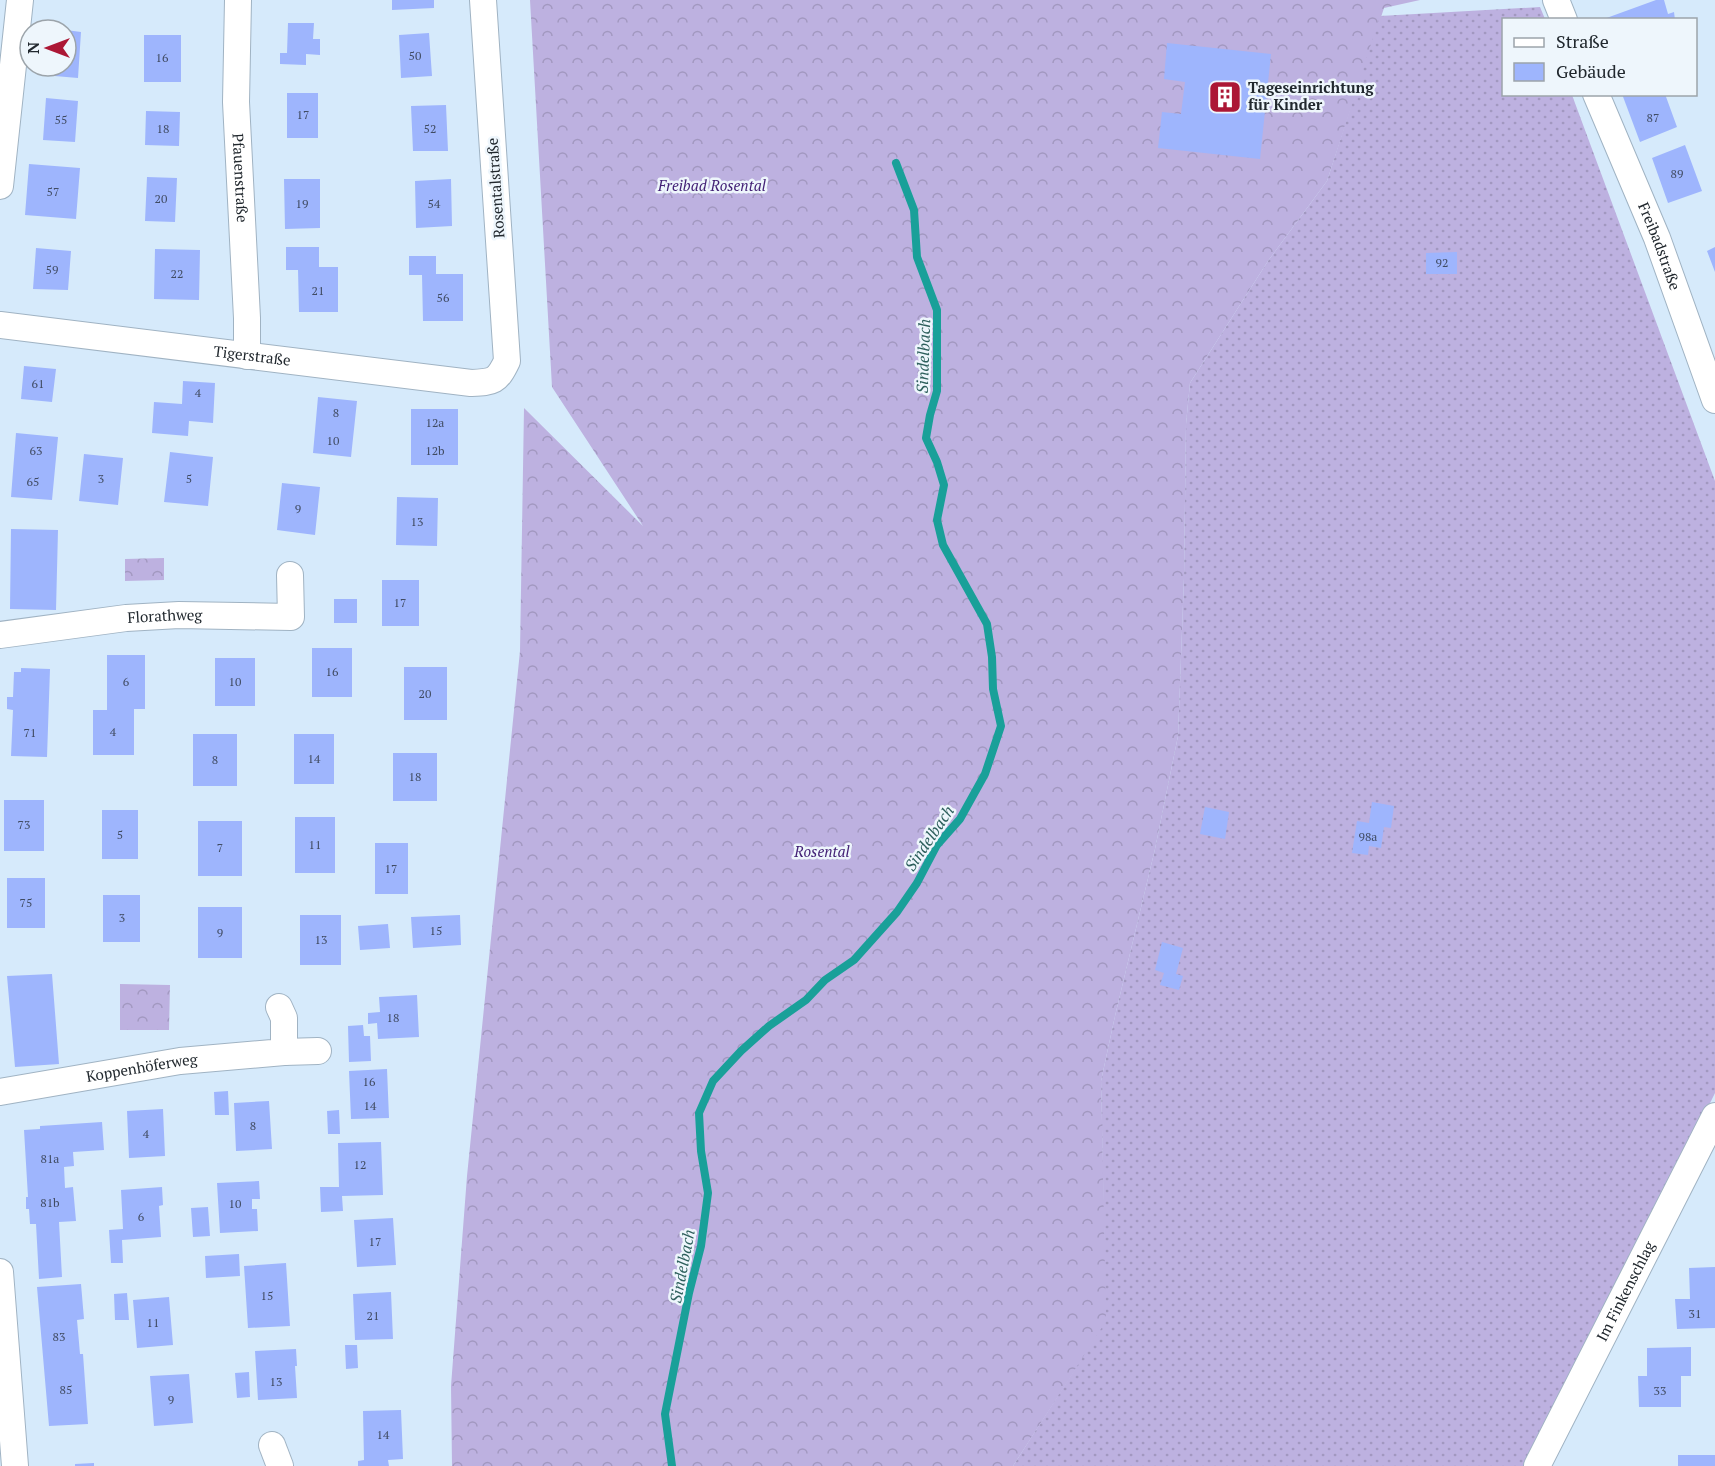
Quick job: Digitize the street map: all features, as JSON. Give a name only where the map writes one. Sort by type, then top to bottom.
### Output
[{"type":"street","points":[[0,186],[20,0]]},
{"type":"street","name":"Pfauenstraße","points":[[238,0],[236,102],[247,356]]},
{"type":"street","name":"Rosentalstraße","points":[[483,0],[507,362],[500,375]]},
{"type":"street","points":[[1556,0],[1563,18]]},
{"type":"street","name":"Freibadstraße","points":[[1597,96],[1658,238],[1715,400]]},
{"type":"street","name":"Tigerstraße","points":[[0,325],[471,383],[491,382],[500,375]]},
{"type":"street","name":"Florathweg","points":[[0,635],[126,618],[179,615],[291,616],[290,575]]},
{"type":"street","points":[[279,1007],[285,1018],[284,1052]]},
{"type":"street","name":"Koppenhöferweg","points":[[0,1092],[180,1061],[318,1051]]},
{"type":"street","name":"Im Finkenschlag","points":[[1537,1466],[1715,1116]]},
{"type":"street","points":[[0,1272],[15,1466]]},
{"type":"green space","name":"Rosental","points":[[530,0],[1420,0],[1384,8],[1327,181],[1268,261],[1190,383],[1186,424],[1184,578],[1178,736],[1155,849],[1101,1081],[1107,1321],[1013,1466],[452,1466],[451,1386],[467,1176],[520,651],[524,408],[643,526],[552,387]]},
{"type":"green space","points":[[1540,7],[1545,18],[1502,18],[1502,96],[1572,96],[1715,481],[1715,1093],[1529,1466],[1013,1466],[1106,1321],[1101,1081],[1155,849],[1178,736],[1184,578],[1186,424],[1190,383],[1268,261],[1327,181],[1380,16]]},
{"type":"green space","points":[[164,558],[164,580],[125,581],[125,559]]},
{"type":"green space","points":[[120,984],[170,985],[169,1030],[120,1030]]},
{"type":"building","points":[[392,0],[434,0],[434,8],[392,10]]},
{"type":"building","points":[[1656,0],[1664,0],[1668,14],[1674,12],[1675,18],[1606,18]]},
{"type":"building","points":[[288,23],[314,23],[313,39],[320,39],[320,55],[306,54],[306,65],[280,64],[280,53],[287,53]]},
{"type":"building","points":[[78,32],[81,32],[78,78]]},
{"type":"building","points":[[429,33],[432,76],[401,78],[399,35]]},
{"type":"building","points":[[144,35],[181,35],[181,82],[144,82]]},
{"type":"building","name":"Tageseinrichtung für Kinder","points":[[1167,43],[1271,54],[1260,159],[1158,148],[1162,112],[1181,114],[1185,82],[1164,79]]},
{"type":"building","points":[[287,93],[318,93],[318,138],[287,138]]},
{"type":"building","points":[[1623,96],[1666,96],[1677,127],[1640,142]]},
{"type":"building","points":[[46,98],[78,101],[75,142],[43,140]]},
{"type":"building","points":[[446,105],[448,151],[413,151],[411,106]]},
{"type":"building","points":[[146,111],[180,112],[179,146],[145,145]]},
{"type":"building","points":[[1685,145],[1702,191],[1668,203],[1652,158]]},
{"type":"building","points":[[29,164],[80,168],[76,219],[25,215]]},
{"type":"building","points":[[147,177],[177,178],[175,222],[145,221]]},
{"type":"building","points":[[284,179],[320,179],[320,228],[285,229]]},
{"type":"building","points":[[451,179],[452,226],[416,228],[415,181]]},
{"type":"building","points":[[286,247],[319,247],[319,267],[338,267],[338,312],[299,312],[298,270],[286,270]]},
{"type":"building","points":[[1715,247],[1715,272],[1707,251]]},
{"type":"building","points":[[36,248],[71,251],[68,290],[33,289]]},
{"type":"building","points":[[155,249],[200,250],[199,300],[154,299]]},
{"type":"building","points":[[1457,252],[1457,274],[1426,274],[1426,253]]},
{"type":"building","points":[[409,256],[436,256],[436,274],[463,274],[463,321],[423,321],[422,275],[409,275]]},
{"type":"building","points":[[24,366],[56,369],[52,402],[21,399]]},
{"type":"building","points":[[183,381],[215,383],[213,423],[189,421],[188,436],[152,433],[154,402],[182,404]]},
{"type":"building","points":[[318,397],[357,401],[351,457],[313,453]]},
{"type":"building","points":[[411,409],[458,409],[458,465],[411,465]]},
{"type":"building","points":[[16,433],[58,437],[52,500],[11,497]]},
{"type":"building","points":[[170,452],[213,457],[208,506],[164,502]]},
{"type":"building","points":[[84,454],[123,458],[118,505],[79,501]]},
{"type":"building","points":[[282,483],[320,487],[315,535],[277,530]]},
{"type":"building","points":[[397,497],[438,498],[437,546],[396,545]]},
{"type":"building","points":[[11,529],[58,530],[56,610],[10,609]]},
{"type":"building","points":[[382,580],[419,580],[419,626],[382,626]]},
{"type":"building","points":[[334,599],[357,599],[357,623],[334,623]]},
{"type":"building","points":[[312,648],[352,648],[352,697],[312,697]]},
{"type":"building","points":[[107,655],[145,655],[145,709],[134,709],[134,755],[93,755],[93,710],[107,710]]},
{"type":"building","points":[[215,658],[255,658],[255,706],[215,706]]},
{"type":"building","points":[[404,667],[447,667],[447,720],[404,720]]},
{"type":"building","points":[[21,668],[50,669],[47,757],[11,756],[13,710],[7,709],[7,697],[13,697],[14,672],[21,672]]},
{"type":"building","points":[[193,734],[237,734],[237,786],[193,786]]},
{"type":"building","points":[[294,734],[334,734],[334,784],[294,784]]},
{"type":"building","points":[[393,753],[437,753],[437,801],[393,801]]},
{"type":"building","points":[[4,800],[44,800],[44,851],[4,851]]},
{"type":"building","points":[[1372,802],[1394,806],[1391,828],[1384,827],[1381,848],[1369,846],[1368,855],[1352,853],[1357,821],[1369,823]]},
{"type":"building","points":[[1205,807],[1229,812],[1225,839],[1200,834]]},
{"type":"building","points":[[102,810],[138,810],[138,859],[102,859]]},
{"type":"building","points":[[295,817],[335,817],[335,873],[295,873]]},
{"type":"building","points":[[198,821],[242,821],[242,876],[198,876]]},
{"type":"building","points":[[375,843],[408,843],[408,894],[375,894]]},
{"type":"building","points":[[7,878],[45,878],[45,928],[7,928]]},
{"type":"building","points":[[103,895],[140,895],[140,942],[103,942]]},
{"type":"building","points":[[198,907],[242,907],[242,958],[198,958]]},
{"type":"building","points":[[300,915],[341,915],[341,965],[300,965]]},
{"type":"building","points":[[460,915],[461,945],[413,948],[411,917]]},
{"type":"building","points":[[388,924],[390,948],[360,950],[358,926]]},
{"type":"building","points":[[1162,942],[1183,948],[1176,974],[1183,976],[1179,990],[1160,985],[1164,973],[1155,970]]},
{"type":"building","points":[[52,974],[59,1064],[15,1067],[7,976]]},
{"type":"building","points":[[417,995],[419,1037],[378,1039],[377,1023],[368,1024],[368,1013],[380,1012],[379,997]]},
{"type":"building","points":[[363,1025],[364,1036],[370,1036],[371,1061],[349,1062],[348,1026]]},
{"type":"building","points":[[387,1069],[389,1118],[351,1119],[349,1071]]},
{"type":"building","points":[[228,1091],[229,1115],[215,1115],[214,1092]]},
{"type":"building","points":[[269,1101],[272,1149],[236,1151],[234,1103]]},
{"type":"building","points":[[163,1109],[165,1156],[129,1158],[127,1111]]},
{"type":"building","points":[[339,1110],[340,1134],[328,1134],[327,1111]]},
{"type":"building","points":[[102,1122],[104,1150],[73,1152],[74,1166],[64,1167],[65,1188],[73,1187],[76,1221],[59,1222],[62,1277],[39,1279],[36,1224],[30,1224],[29,1209],[26,1209],[26,1197],[28,1197],[24,1130],[40,1129],[40,1126]]},
{"type":"building","points":[[381,1142],[383,1195],[342,1196],[343,1211],[321,1212],[320,1187],[339,1187],[338,1143]]},
{"type":"building","points":[[259,1181],[260,1199],[252,1199],[252,1209],[257,1209],[258,1231],[220,1233],[217,1183]]},
{"type":"building","points":[[162,1187],[163,1205],[159,1206],[161,1237],[122,1240],[123,1263],[111,1263],[109,1230],[123,1229],[121,1190]]},
{"type":"building","points":[[208,1207],[210,1236],[193,1237],[191,1208]]},
{"type":"building","points":[[393,1218],[396,1265],[357,1267],[354,1220]]},
{"type":"building","points":[[239,1254],[240,1276],[206,1278],[205,1256]]},
{"type":"building","points":[[286,1263],[290,1326],[248,1328],[244,1266]]},
{"type":"building","points":[[1715,1267],[1715,1328],[1677,1329],[1675,1299],[1690,1299],[1689,1268]]},
{"type":"building","points":[[81,1284],[84,1319],[77,1320],[80,1354],[83,1354],[88,1424],[49,1426],[37,1287]]},
{"type":"building","points":[[391,1292],[393,1339],[355,1340],[353,1294]]},
{"type":"building","points":[[127,1293],[129,1320],[115,1320],[114,1294]]},
{"type":"building","points":[[169,1297],[173,1345],[137,1348],[133,1300]]},
{"type":"building","points":[[345,1345],[357,1345],[358,1368],[346,1369]]},
{"type":"building","points":[[1691,1347],[1691,1376],[1681,1376],[1681,1407],[1639,1407],[1638,1376],[1647,1376],[1647,1348]]},
{"type":"building","points":[[296,1349],[297,1398],[258,1400],[255,1351]]},
{"type":"building","points":[[249,1372],[250,1397],[237,1398],[235,1373]]},
{"type":"building","points":[[189,1374],[193,1423],[154,1426],[150,1376]]},
{"type":"building","points":[[401,1410],[403,1459],[388,1460],[389,1466],[358,1466],[358,1461],[364,1460],[363,1411]]},
{"type":"building","points":[[1678,1455],[1715,1455],[1715,1466],[1678,1466]]},
{"type":"building","points":[[94,1463],[94,1466],[75,1466],[75,1464]]},
{"type":"waterway","name":"Sindelbach","points":[[672,1466],[665,1414],[689,1293],[701,1246],[708,1193],[701,1151],[699,1113],[713,1081],[769,1026],[806,1000],[825,980],[854,960],[897,912],[917,883],[937,845],[960,819],[985,774],[1001,726],[993,689],[992,657],[987,624],[943,545],[937,520],[944,485],[926,438],[937,391],[937,310],[917,257],[914,210],[896,163]]},
{"type":"place","name":"Tageseinrichtung für Kinder","points":[[1225,97]]},
{"type":"park label","name":"Freibad Rosental","points":[[712,186]]}]
